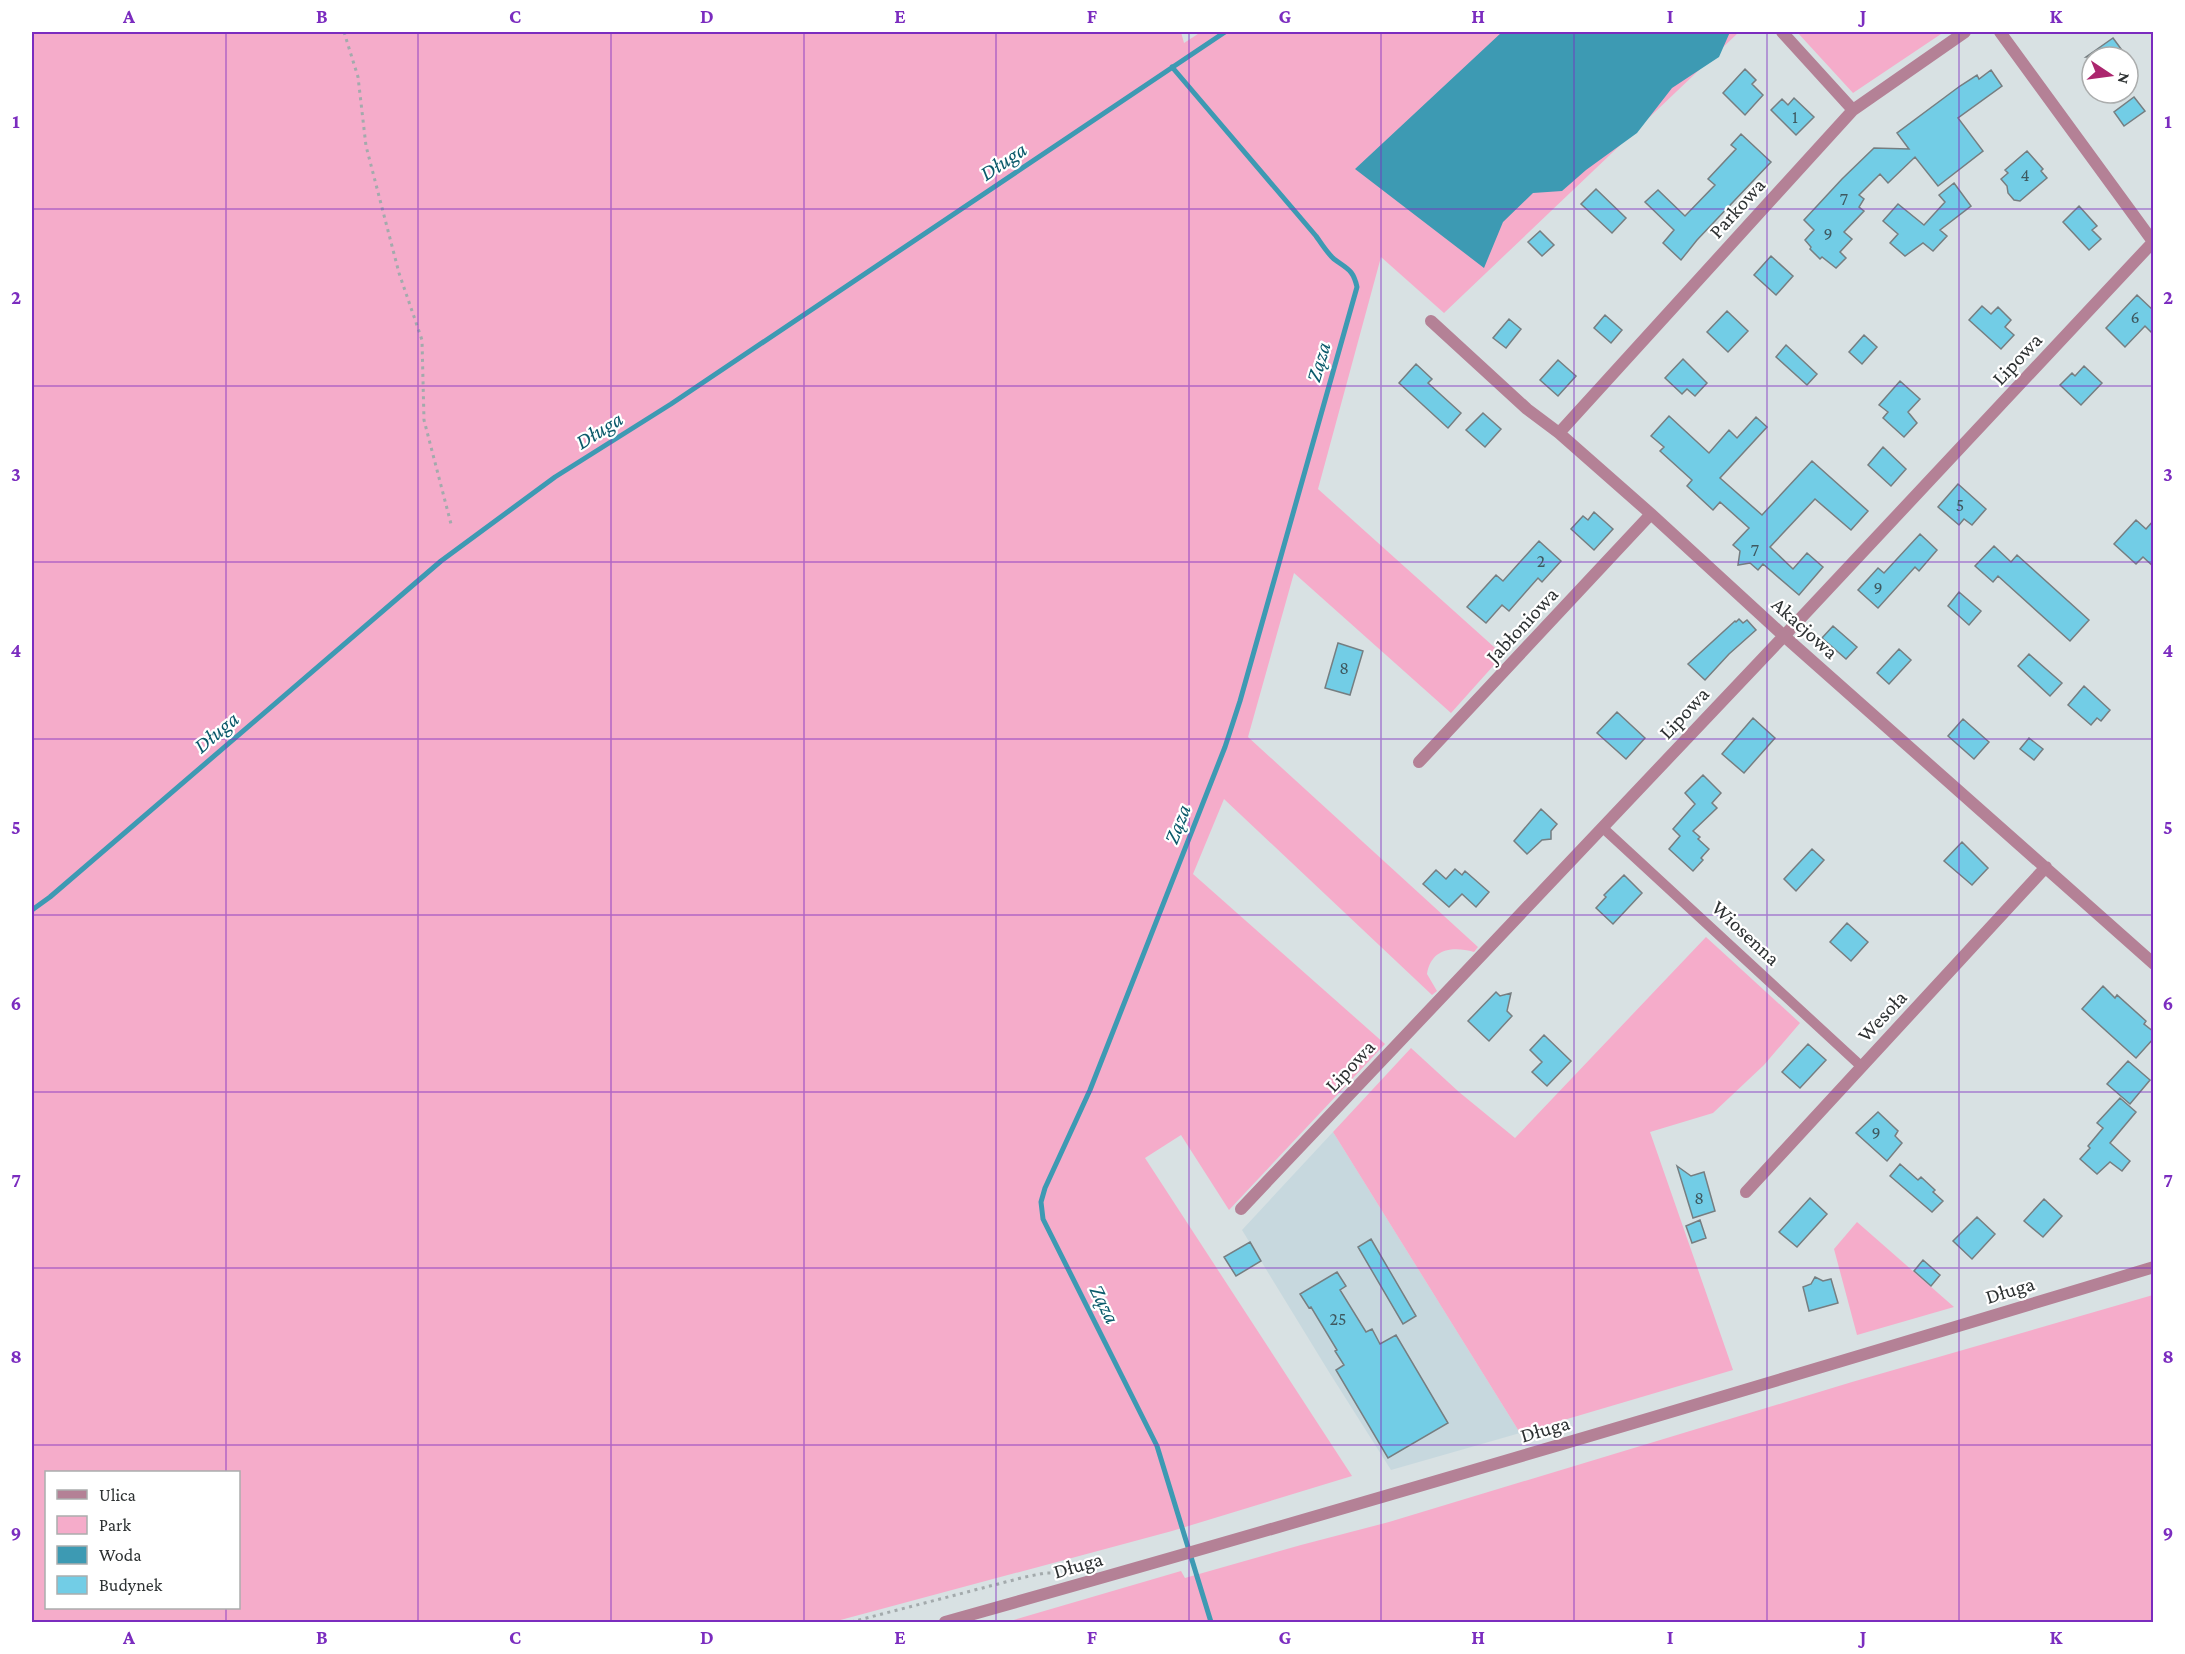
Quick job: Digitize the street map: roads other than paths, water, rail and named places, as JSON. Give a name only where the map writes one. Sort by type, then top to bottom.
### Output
[{"type":"street","points":[[1782,32],[1853,110]]},
{"type":"street","name":"Parkowa","points":[[1559,433],[1853,110],[1965,32]]},
{"type":"street","points":[[2000,32],[2153,242]]},
{"type":"street","name":"Lipowa","points":[[1241,1209],[1603,828],[2153,242]]},
{"type":"street","name":"Akacjowa","points":[[1431,321],[1527,409],[1559,433],[1651,514],[1784,636],[2154,964]]},
{"type":"street","name":"Jabłoniowa","points":[[1419,762],[1651,514]]},
{"type":"street","name":"Wesoła","points":[[1746,1192],[2046,867]]},
{"type":"street","name":"Długa","points":[[945,1623],[1711,1401],[2154,1268]]},
{"type":"lane","name":"Wiosenna","points":[[1603,828],[1862,1067]]},
{"type":"water","points":[[1502,32],[1730,32],[1719,57],[1672,88],[1637,133],[1586,170],[1562,191],[1533,193],[1503,222],[1484,268],[1355,169]]},
{"type":"waterway","name":"Długa","points":[[32,910],[441,561],[555,477],[671,404],[1225,32]]},
{"type":"waterway","name":"Ząza","points":[[1172,67],[1329,254],[1351,273],[1357,287],[1225,747],[1090,1090],[1045,1188],[1041,1202],[1043,1219],[1157,1446],[1211,1622]]}]
